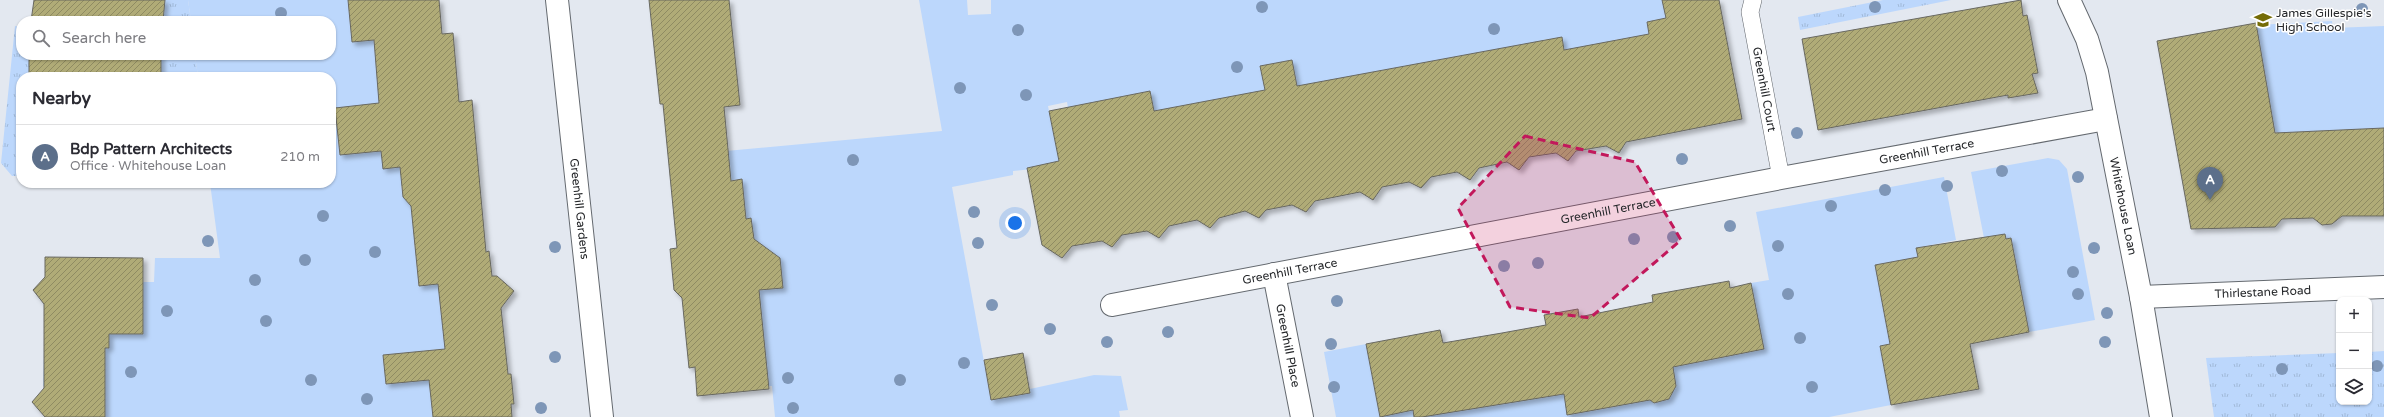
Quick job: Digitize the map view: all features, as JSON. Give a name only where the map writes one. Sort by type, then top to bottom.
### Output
[{"type":"street","name":"Greenhill Gardens","points":[[557,0],[602,417]]},
{"type":"street","name":"Whitehouse Loan","points":[[2070,0],[2087,39],[2097,72],[2141,297],[2161,417]]},
{"type":"street","name":"Greenhill Terrace","points":[[1112,305],[1781,178],[2106,120]]},
{"type":"street","name":"Greenhill Place","points":[[1274,274],[1302,417]]},
{"type":"street","name":"Thirlestane Road","points":[[2141,297],[2384,287]]},
{"type":"lane","name":"Greenhill Court","points":[[1753,0],[1750,12],[1752,28],[1781,178]]},
{"type":"highlighted area","points":[[1525,136],[1635,162],[1681,240],[1590,318],[1510,307],[1458,208]]},
{"type":"green space","points":[[165,0],[188,0],[190,16],[163,16]]},
{"type":"green space","points":[[188,0],[348,0],[352,42],[374,40],[379,97],[424,99],[336,108],[336,72],[197,72],[196,60],[336,60],[336,16],[190,16]]},
{"type":"green space","points":[[919,0],[967,0],[968,15],[991,14],[991,0],[1662,0],[1666,18],[1647,22],[1660,89],[1635,37],[1614,40],[1618,58],[1568,67],[1562,37],[1543,40],[1469,86],[1463,55],[1444,59],[1303,119],[1292,60],[1260,66],[1265,91],[1217,99],[1199,139],[1192,104],[1169,108],[1161,146],[1150,91],[1115,98],[1071,124],[1067,102],[1048,106],[1060,166],[1013,171],[1013,175],[952,187],[991,400],[1030,393],[1030,389],[1094,375],[1121,376],[1128,410],[1119,411],[1120,417],[775,417],[772,386],[760,386],[759,290],[783,288],[780,259],[768,250],[755,251],[751,219],[746,219],[742,179],[718,182],[715,152],[942,131]]},
{"type":"green space","points":[[1883,0],[1951,0],[1800,30],[1798,17]]},
{"type":"green space","points":[[2332,21],[2333,28],[2384,26],[2384,128],[2278,133],[2267,126],[2256,25]]},
{"type":"green space","points":[[15,26],[16,60],[29,60],[29,72],[16,72],[16,176],[12,176],[1,163]]},
{"type":"green space","points":[[161,60],[196,60],[197,72],[161,72]]},
{"type":"green space","points":[[336,117],[340,155],[381,151],[410,166],[408,177],[401,186],[403,197],[445,237],[414,241],[419,286],[438,284],[441,314],[462,347],[383,355],[386,384],[429,380],[433,417],[105,417],[105,386],[43,386],[44,348],[109,348],[109,334],[124,282],[154,282],[155,258],[220,258],[211,188],[336,188]]},
{"type":"green space","points":[[2048,158],[2059,160],[2067,169],[2095,320],[2029,332],[2011,238],[1984,238],[1971,172]]},
{"type":"green space","points":[[1944,177],[1956,240],[1916,248],[1918,257],[1875,265],[1904,341],[1880,346],[1891,405],[1829,417],[1422,417],[1475,398],[1464,339],[1474,338],[1480,368],[1507,363],[1514,402],[1564,394],[1568,415],[1619,406],[1608,339],[1642,394],[1654,403],[1669,399],[1676,386],[1673,367],[1764,349],[1751,283],[1769,280],[1756,212]]},
{"type":"green space","points":[[1366,344],[1380,416],[1413,410],[1414,417],[1336,417],[1324,352]]},
{"type":"green space","points":[[2384,351],[2384,417],[2214,417],[2206,358],[2336,353],[2336,405],[2372,405],[2372,352]]},
{"type":"building","points":[[34,0],[165,0],[163,16],[32,16]]},
{"type":"building","points":[[348,0],[439,0],[442,34],[453,33],[459,102],[472,100],[486,252],[489,251],[492,276],[497,276],[514,291],[501,308],[508,374],[511,374],[514,404],[511,404],[512,417],[433,417],[429,380],[386,384],[383,355],[445,349],[438,284],[419,286],[411,206],[403,197],[400,167],[383,169],[381,151],[340,155],[336,108],[379,103],[374,40],[352,42]]},
{"type":"building","points":[[649,0],[729,0],[740,105],[724,107],[731,181],[742,179],[746,219],[751,218],[754,239],[780,258],[783,288],[759,290],[769,389],[697,396],[695,367],[689,368],[682,298],[674,290],[670,249],[677,248],[663,104],[660,104]]},
{"type":"building","points":[[1662,0],[1719,0],[1742,119],[1626,142],[1619,153],[1606,146],[1576,151],[1568,161],[1556,153],[1529,157],[1519,170],[1507,162],[1479,168],[1470,180],[1457,172],[1431,177],[1421,188],[1409,182],[1382,187],[1373,200],[1360,192],[1315,201],[1306,212],[1292,205],[1266,210],[1259,218],[1245,211],[1219,218],[1210,228],[1197,220],[1169,226],[1159,238],[1147,231],[1122,235],[1112,247],[1102,241],[1072,246],[1062,258],[1042,245],[1027,168],[1059,161],[1049,111],[1150,91],[1154,111],[1265,90],[1260,66],[1292,60],[1297,86],[1562,37],[1564,50],[1649,34],[1647,22],[1666,18]]},
{"type":"building","points":[[2021,0],[2023,16],[2027,15],[2038,73],[2032,74],[2038,93],[2008,98],[2008,95],[1818,130],[1802,39]]},
{"type":"building","points":[[2256,23],[2275,133],[2384,128],[2384,216],[2342,216],[2332,224],[2322,225],[2313,218],[2282,219],[2275,227],[2191,229],[2157,41]]},
{"type":"building","points":[[29,60],[161,60],[161,72],[29,72]]},
{"type":"building","points":[[2005,234],[2006,239],[2011,238],[2029,332],[1970,344],[1979,389],[1891,405],[1880,346],[1890,344],[1875,265],[1918,257],[1916,248]]},
{"type":"building","points":[[45,257],[143,258],[143,334],[109,334],[109,348],[105,348],[105,417],[45,417],[32,402],[44,388],[44,304],[33,290],[45,277]]},
{"type":"building","points":[[1729,281],[1730,288],[1751,283],[1764,349],[1673,367],[1676,386],[1669,399],[1654,403],[1650,400],[1567,415],[1564,394],[1422,417],[1414,417],[1413,410],[1380,417],[1366,344],[1440,330],[1443,343],[1502,333],[1546,325],[1544,315],[1578,309],[1579,317],[1653,302],[1652,295]]},
{"type":"building","points":[[1023,353],[1030,393],[991,400],[984,360]]},
{"type":"place","name":"James Gillespie's High School","points":[[2263,20]]},
{"type":"place","name":"Bdp Pattern Architects","points":[[2210,200]]}]
